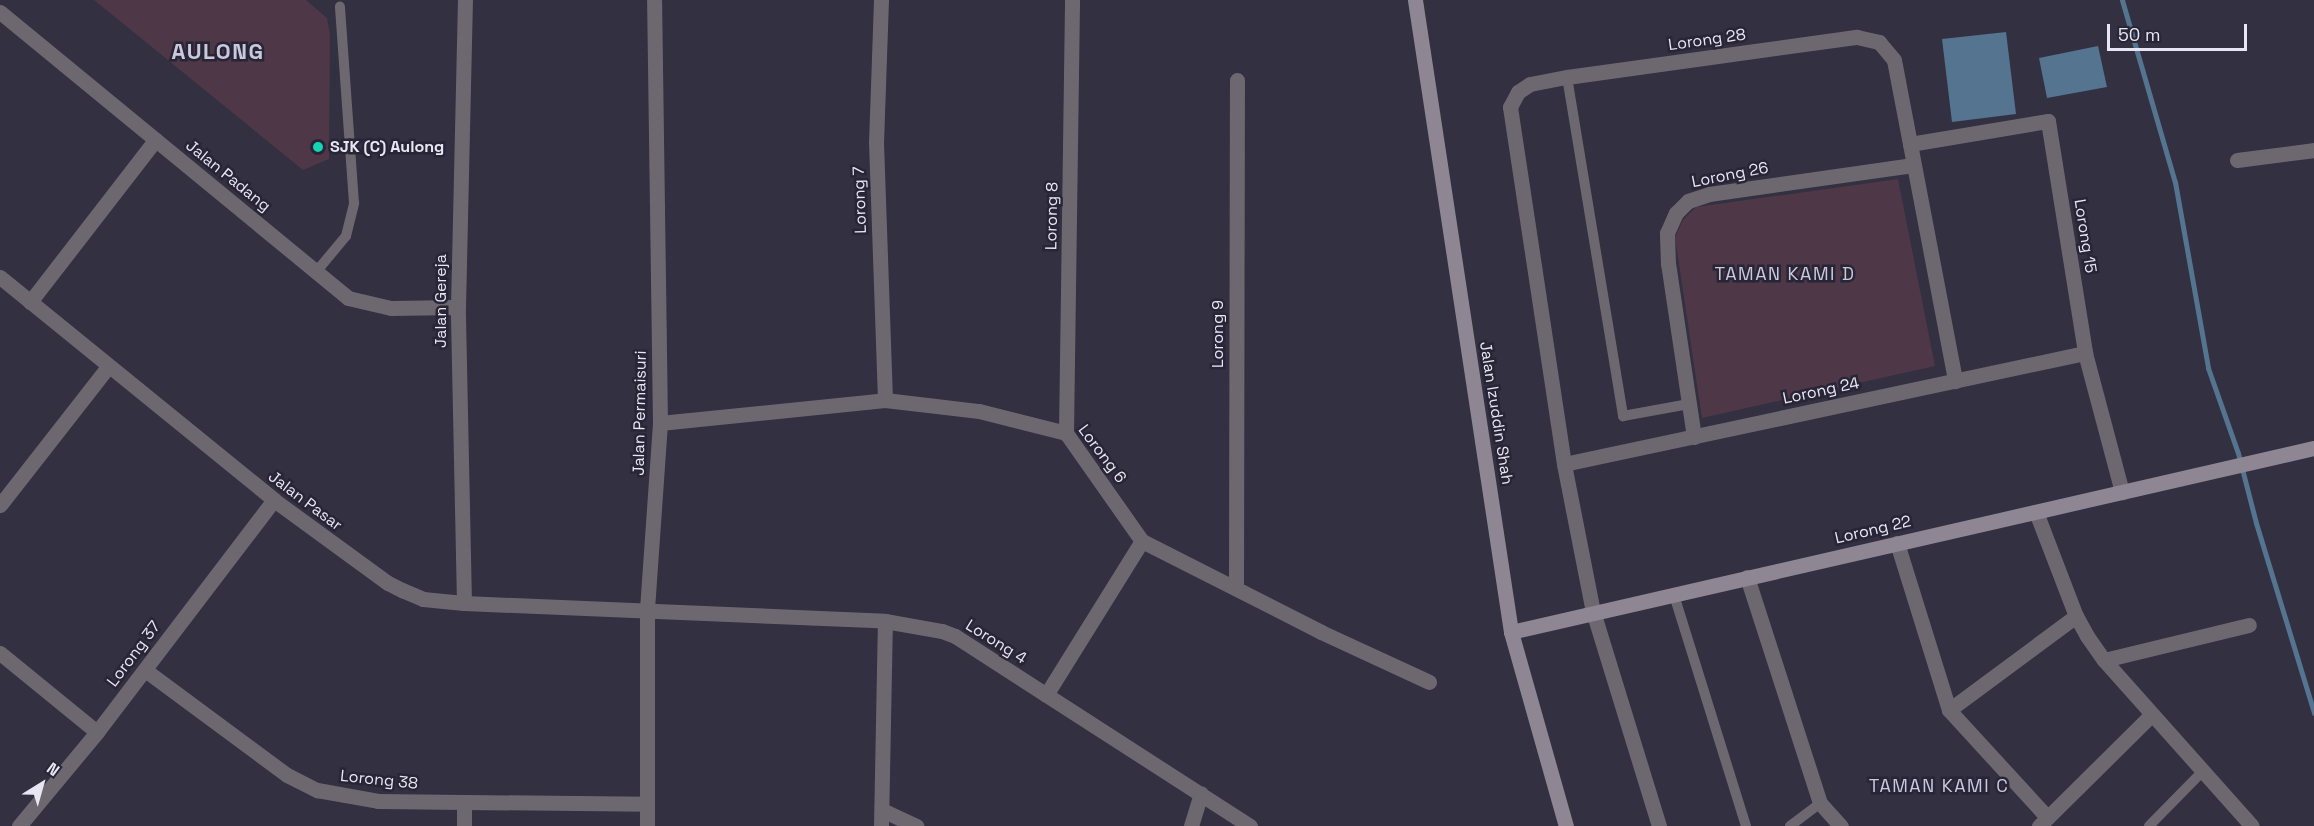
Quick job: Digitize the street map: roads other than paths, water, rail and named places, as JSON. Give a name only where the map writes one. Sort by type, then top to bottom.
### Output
[{"type":"street","name":"Jalan Gereja","points":[[464,603],[458,307],[465,0]]},
{"type":"street","name":"Jalan Permaisuri","points":[[647,826],[646,609],[660,423],[654,0]]},
{"type":"street","name":"Lorong 7","points":[[881,0],[876,142],[885,400]]},
{"type":"street","name":"Lorong 8","points":[[1066,433],[1072,0]]},
{"type":"street","name":"Jalan Izuddin Shah","points":[[1415,0],[1511,632],[1566,826]]},
{"type":"street","name":"Jalan Padang","points":[[0,12],[348,298],[391,308],[458,307]]},
{"type":"street","name":"Lorong 28","points":[[1564,465],[1510,107],[1518,92],[1530,84],[1567,77],[1857,37],[1879,42],[1894,60],[1910,144]]},
{"type":"street","name":"Lorong 9","points":[[1236,587],[1237,81]]},
{"type":"street","name":"Lorong 15","points":[[1910,144],[2048,121],[2085,353],[2122,492]]},
{"type":"street","points":[[30,302],[156,140]]},
{"type":"street","points":[[1910,144],[1955,381]]},
{"type":"street","points":[[2237,160],[2314,150]]},
{"type":"street","name":"Lorong 26","points":[[1694,437],[1668,264],[1667,233],[1676,213],[1688,201],[1708,194],[1913,165]]},
{"type":"street","name":"Jalan Pasar","points":[[0,278],[274,500],[388,583],[423,599],[464,603],[646,609]]},
{"type":"street","name":"Lorong 24","points":[[1564,465],[2085,353]]},
{"type":"street","points":[[0,505],[108,367]]},
{"type":"street","name":"Lorong 6","points":[[660,423],[885,400],[979,411],[1066,433],[1142,541],[1321,632],[1429,682]]},
{"type":"street","name":"Lorong 22","points":[[1511,632],[2314,448]]},
{"type":"street","points":[[1564,465],[1593,612],[1659,826]]},
{"type":"street","name":"Lorong 37","points":[[19,826],[97,732],[274,500]]},
{"type":"street","points":[[2036,512],[2076,616],[2104,660],[2250,825]]},
{"type":"street","points":[[1046,695],[1142,541]]},
{"type":"street","points":[[1897,543],[1949,710],[2043,822],[2151,714]]},
{"type":"street","points":[[1748,578],[1820,803],[1841,826]]},
{"type":"street","name":"Lorong 4","points":[[646,609],[885,621],[920,625],[955,636],[1250,826]]},
{"type":"street","points":[[1949,710],[2076,616]]},
{"type":"street","points":[[881,826],[885,621]]},
{"type":"street","points":[[2104,660],[2249,625]]},
{"type":"street","points":[[0,653],[97,732]]},
{"type":"street","name":"Lorong 38","points":[[145,670],[301,784],[317,790],[378,801],[464,804],[647,804]]},
{"type":"street","points":[[1191,826],[1201,794]]},
{"type":"street","points":[[464,804],[464,826]]},
{"type":"street","points":[[882,810],[917,826]]},
{"type":"lane","points":[[316,272],[346,236],[354,202],[340,6]]},
{"type":"lane","points":[[1567,77],[1598,278],[1623,416],[1689,404]]},
{"type":"lane","points":[[1674,595],[1746,826]]},
{"type":"lane","points":[[2149,826],[2203,771]]},
{"type":"lane","points":[[1790,826],[1820,803]]},
{"type":"water","points":[[2006,32],[2016,114],[1952,122],[1942,39]]},
{"type":"water","points":[[2098,46],[2107,87],[2047,98],[2039,58]]},
{"type":"waterway","points":[[2122,0],[2175,182],[2208,368],[2238,453],[2256,523],[2314,713]]},
{"type":"place","name":"SJK (C) Aulong","points":[[318,147]]},
{"type":"district","name":"AULONG","points":[[218,52]]},
{"type":"district","name":"TAMAN KAMI D","points":[[1785,274]]},
{"type":"district","name":"TAMAN KAMI C","points":[[1939,786]]}]
